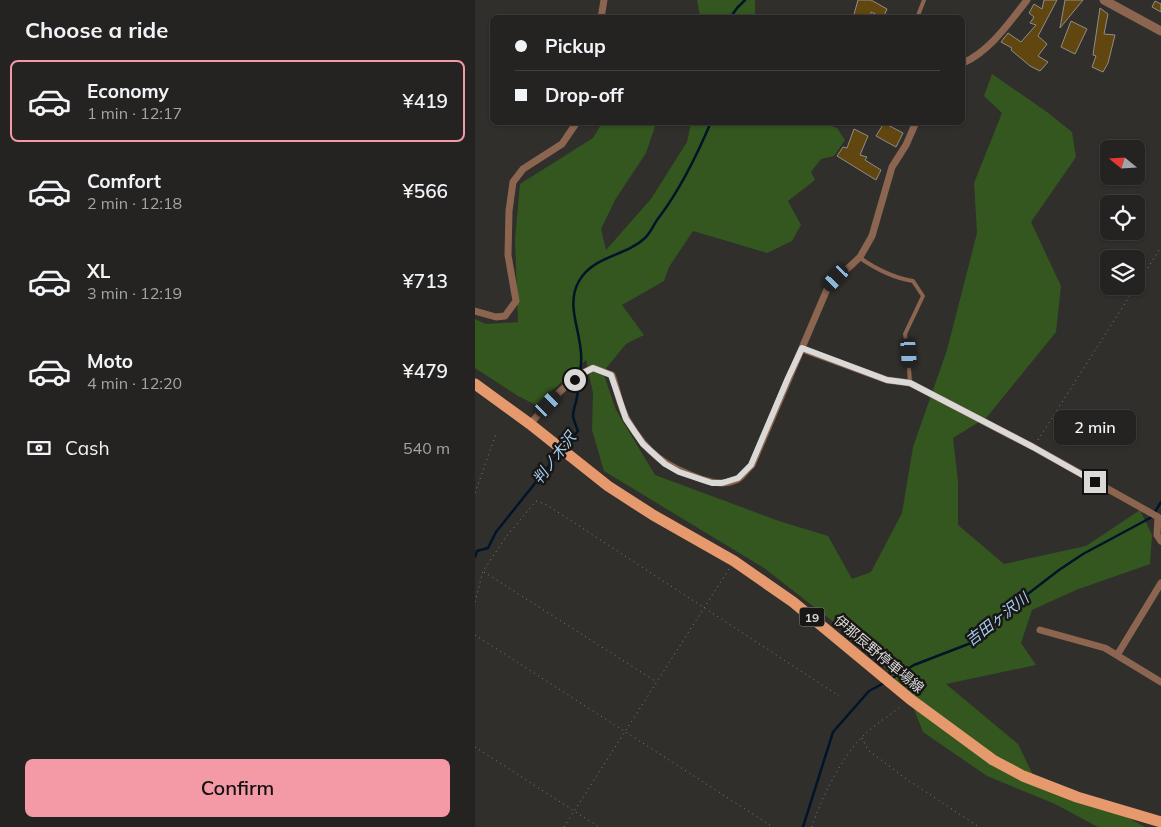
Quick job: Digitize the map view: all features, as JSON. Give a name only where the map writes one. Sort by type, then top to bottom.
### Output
[{"type":"main road","name":"伊那辰野停車場線","points":[[475,384],[608,486],[653,516],[734,561],[793,602],[910,699],[993,760],[1023,776],[1077,798],[1161,822]]},
{"type":"street","points":[[602,15],[604,0]]},
{"type":"street","points":[[965,62],[976,57],[1000,34],[1027,0]]},
{"type":"street","points":[[1104,0],[1161,31]]},
{"type":"street","points":[[475,311],[496,317],[505,316],[516,301],[508,256],[509,212],[513,182],[523,169],[562,144],[575,125]]},
{"type":"street","points":[[529,424],[557,395],[583,373],[593,368],[611,375],[626,419],[643,444],[665,464],[679,472],[712,483],[738,478],[751,465],[827,287],[860,257],[872,236],[892,167],[906,145],[915,125]]},
{"type":"street","points":[[802,348],[887,380],[910,383],[1033,447],[1158,517],[1157,535],[1161,541]]},
{"type":"street","points":[[1119,652],[1161,583]]},
{"type":"street","points":[[1040,630],[1105,648],[1161,682]]},
{"type":"lane","points":[[918,15],[924,0]]},
{"type":"lane","points":[[860,257],[875,268],[903,279],[913,280],[923,296],[905,334],[909,353],[910,383]]},
{"type":"path","points":[[1145,272],[1161,247]]},
{"type":"path","points":[[1033,447],[1130,295]]},
{"type":"path","points":[[475,493],[496,434]]},
{"type":"path","points":[[475,602],[483,572],[506,537],[536,502],[547,505],[839,696]]},
{"type":"path","points":[[564,827],[734,561]]},
{"type":"path","points":[[483,572],[657,682]]},
{"type":"path","points":[[475,635],[773,827]]},
{"type":"path","points":[[812,827],[817,810],[851,750],[862,737],[910,699]]},
{"type":"path","points":[[862,737],[868,750],[905,778],[979,827]]},
{"type":"path","points":[[475,747],[599,827]]},
{"type":"green space","points":[[697,0],[755,0],[755,15],[700,15]]},
{"type":"green space","points":[[992,74],[1047,112],[1072,132],[1076,157],[1031,222],[1061,286],[1056,332],[987,417],[953,438],[958,481],[958,525],[1004,564],[1086,546],[1140,510],[1152,535],[1150,564],[1076,590],[1032,610],[1021,643],[1036,665],[946,684],[1018,744],[1034,777],[1125,816],[1145,827],[1098,827],[1055,804],[987,776],[923,732],[910,699],[872,652],[764,568],[604,471],[592,430],[593,393],[586,360],[536,405],[518,396],[475,368],[475,319],[486,324],[518,322],[515,239],[520,184],[593,138],[601,125],[655,125],[646,153],[615,200],[601,229],[606,250],[651,199],[687,142],[691,125],[828,125],[837,128],[845,140],[834,156],[821,159],[811,172],[815,180],[788,201],[801,225],[792,241],[767,253],[693,231],[669,267],[664,281],[622,305],[644,335],[626,344],[603,372],[616,410],[655,475],[779,521],[828,536],[852,579],[871,572],[902,513],[913,447],[947,350],[977,233],[974,183],[1002,113],[984,96]]},
{"type":"building","points":[[858,0],[871,0],[887,9],[884,15],[877,15],[871,12],[870,15],[854,15]]},
{"type":"building","points":[[1044,0],[1057,0],[1038,36],[1047,44],[1038,56],[1048,62],[1040,71],[1030,66],[1011,50],[1012,48],[1001,42],[1008,33],[1021,42],[1036,25],[1030,23],[1034,17],[1029,13],[1034,4],[1042,9]]},
{"type":"building","points":[[1065,0],[1083,0],[1060,28]]},
{"type":"building","points":[[1155,1],[1161,4],[1161,12],[1152,7]]},
{"type":"building","points":[[1100,8],[1108,14],[1104,34],[1115,35],[1108,63],[1103,72],[1092,67],[1096,56],[1093,55]]},
{"type":"building","points":[[1071,21],[1087,29],[1075,54],[1061,47]]},
{"type":"building","points":[[883,125],[888,125],[903,133],[896,147],[876,136]]},
{"type":"building","points":[[854,129],[868,136],[860,155],[867,157],[865,160],[881,170],[876,180],[837,156],[843,147],[847,148]]},
{"type":"waterway","name":"判ノ木沢","points":[[732,15],[745,0]]},
{"type":"waterway","name":"判ノ木沢","points":[[564,447],[578,431],[573,411],[580,380],[581,353],[573,301],[579,281],[585,272],[593,266],[628,249],[645,238],[682,183],[710,125]]},
{"type":"waterway","name":"判ノ木沢","points":[[475,557],[477,551],[488,548],[496,532],[560,452]]},
{"type":"waterway","name":"吉田ヶ沢川","points":[[891,679],[914,665],[971,643],[1016,603],[1059,570],[1083,554],[1152,517],[1161,502]]},
{"type":"waterway","name":"吉田ヶ沢川","points":[[803,827],[833,732],[869,691],[884,683]]},
{"type":"route","points":[[575,380],[593,368],[611,375],[626,419],[643,444],[665,464],[679,472],[712,483],[722,483],[738,478],[751,465],[802,348],[887,380],[910,383],[1033,447],[1095,482]]}]
